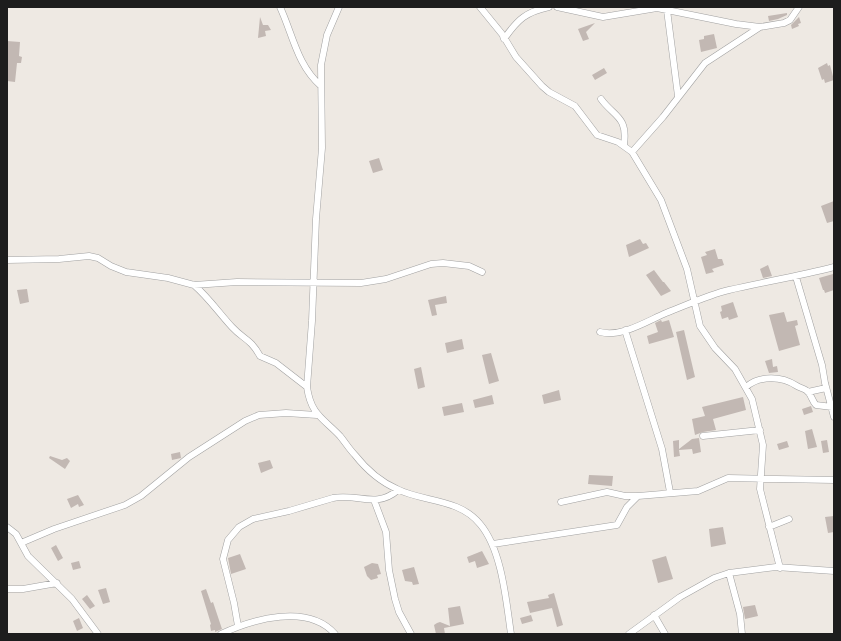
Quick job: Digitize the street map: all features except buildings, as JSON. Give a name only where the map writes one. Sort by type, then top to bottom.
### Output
[{"type":"street","points":[[280,7],[299,57],[311,77],[321,86]]},
{"type":"street","points":[[339,7],[327,35],[321,65],[322,148],[312,283],[312,321],[307,387],[309,398],[317,415],[341,438],[368,470],[398,490],[443,501],[462,510],[480,523],[493,544],[506,596],[511,634]]},
{"type":"street","points":[[480,7],[503,36]]},
{"type":"street","points":[[485,7],[516,57],[542,86],[549,92],[575,106],[597,135],[624,145],[632,152],[665,210],[687,269],[700,326],[706,338],[735,369],[752,399],[763,445],[760,489],[780,568]]},
{"type":"street","points":[[503,36],[531,9],[550,7]]},
{"type":"street","points":[[557,7],[603,17],[619,16],[651,8],[760,27],[784,23],[790,20],[799,7]]},
{"type":"street","points":[[667,10],[678,96]]},
{"type":"street","points":[[632,152],[663,117],[705,62],[760,27]]},
{"type":"street","points":[[601,99],[607,107],[616,113],[621,120],[625,136],[624,145]]},
{"type":"street","points":[[7,260],[59,259],[89,256],[98,258],[126,272],[168,278],[194,285],[237,282],[373,282],[436,264],[459,264],[482,272]]},
{"type":"street","points":[[600,332],[605,334],[625,330],[695,302],[730,290],[796,277],[834,267]]},
{"type":"street","points":[[796,277],[822,365],[826,388],[834,417]]},
{"type":"street","points":[[194,285],[208,297],[235,331],[252,343],[260,356],[276,363],[307,387]]},
{"type":"street","points":[[625,330],[662,449],[670,492]]},
{"type":"street","points":[[746,387],[752,382],[763,378],[791,381],[808,392],[816,405],[832,407]]},
{"type":"street","points":[[808,392],[826,388]]},
{"type":"street","points":[[21,543],[54,529],[125,505],[141,496],[189,457],[245,422],[259,415],[286,413],[317,415]]},
{"type":"street","points":[[703,436],[760,430]]},
{"type":"street","points":[[561,502],[607,492],[625,496],[638,496],[670,492],[698,491],[728,478],[834,480]]},
{"type":"street","points":[[238,626],[223,559],[228,540],[239,528],[253,519],[289,511],[341,496],[357,500],[374,500],[393,495],[398,490]]},
{"type":"street","points":[[493,544],[618,525],[627,507],[638,496]]},
{"type":"street","points":[[374,500],[386,532],[395,599],[399,612],[411,634]]},
{"type":"street","points":[[769,527],[789,519]]},
{"type":"street","points":[[7,527],[16,534],[28,556],[57,583],[84,613],[98,634]]},
{"type":"street","points":[[629,634],[686,593],[714,578],[729,573],[780,568],[834,570]]},
{"type":"street","points":[[729,573],[740,614],[742,634]]},
{"type":"street","points":[[7,589],[34,588],[57,583]]},
{"type":"street","points":[[654,615],[665,634]]},
{"type":"street","points":[[221,634],[238,626],[261,619],[278,617],[317,620],[324,623],[335,634]]}]
